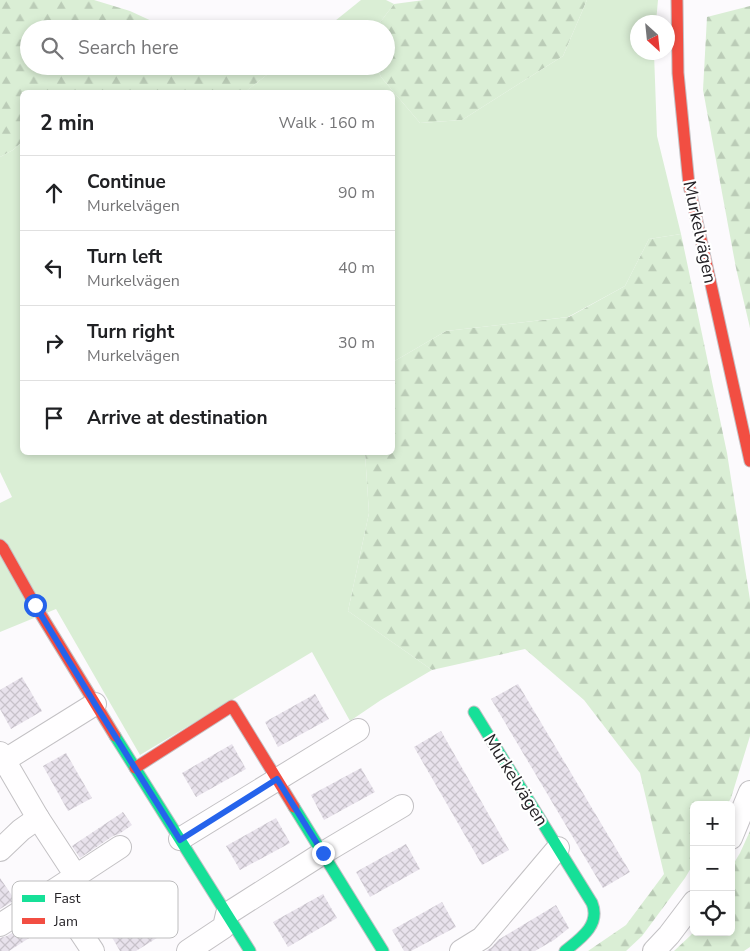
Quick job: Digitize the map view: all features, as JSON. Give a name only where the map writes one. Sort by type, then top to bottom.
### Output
[{"type":"street","name":"Murkelvägen","points":[[677,0],[678,72],[689,185],[750,461]]},
{"type":"street","points":[[0,545],[95,704],[250,951]]},
{"type":"street","points":[[76,876],[38,818],[2,756],[95,704]]},
{"type":"street","points":[[135,768],[232,706],[383,951]]},
{"type":"street","name":"Murkelvägen","points":[[474,712],[592,903],[596,914],[591,926],[565,951]]},
{"type":"street","points":[[180,840],[358,730]]},
{"type":"street","points":[[735,828],[750,792]]},
{"type":"street","points":[[188,951],[224,927],[227,914],[402,806]]},
{"type":"street","points":[[0,850],[38,818]]},
{"type":"street","points":[[68,881],[120,847]]},
{"type":"street","points":[[461,951],[482,938],[558,848]]},
{"type":"street","points":[[654,951],[669,936],[690,907]]},
{"type":"street","points":[[0,925],[12,917]]},
{"type":"street","points":[[84,938],[93,951]]},
{"type":"green space","points":[[0,0],[94,0],[130,11],[150,20],[20,20],[20,75],[267,75],[248,90],[20,90],[20,144],[0,157]]},
{"type":"green space","points":[[361,0],[386,0],[394,4],[382,20],[336,20]]},
{"type":"green space","points":[[424,0],[587,0],[563,56],[462,120],[420,123],[395,94],[395,90],[392,90],[380,75],[395,75],[395,20],[382,20],[394,4]]},
{"type":"green space","points":[[587,0],[658,0],[657,15],[630,15],[630,60],[654,60],[657,136],[681,234],[649,239],[625,286],[568,317],[446,331],[395,361],[395,94],[420,123],[462,120],[563,56]]},
{"type":"green space","points":[[750,6],[750,328],[736,268],[703,90],[707,17]]},
{"type":"green space","points":[[267,75],[380,75],[392,90],[248,90]]},
{"type":"green space","points":[[20,144],[20,455],[365,455],[369,513],[348,611],[432,670],[350,721],[312,652],[140,755],[56,609],[0,632],[0,503],[12,497],[0,472],[0,157]]},
{"type":"green space","points":[[681,234],[727,453],[750,600],[750,736],[729,801],[690,801],[690,870],[642,936],[626,951],[588,951],[626,925],[664,874],[640,773],[584,700],[525,649],[432,670],[348,611],[369,513],[365,455],[395,455],[395,361],[446,331],[569,317],[625,286],[649,239]]},
{"type":"green space","points":[[750,831],[750,947],[744,951],[674,951],[690,936],[735,936],[735,861]]},
{"type":"building","points":[[22,677],[42,711],[11,729],[0,709],[0,690]]},
{"type":"building","points":[[518,684],[630,872],[603,888],[491,699]]},
{"type":"building","points":[[315,694],[329,719],[278,747],[265,722]]},
{"type":"building","points":[[441,731],[509,850],[482,865],[414,747]]},
{"type":"building","points":[[232,744],[246,769],[196,797],[182,773]]},
{"type":"building","points":[[66,753],[92,798],[68,811],[43,766]]},
{"type":"building","points":[[361,768],[375,792],[324,820],[311,795]]},
{"type":"building","points":[[123,812],[132,825],[80,858],[72,846]]},
{"type":"building","points":[[276,818],[290,843],[240,870],[226,846]]},
{"type":"building","points":[[406,844],[420,869],[370,897],[356,872]]},
{"type":"building","points":[[0,878],[12,896],[12,902],[0,909]]},
{"type":"building","points":[[323,894],[337,918],[288,947],[273,922]]},
{"type":"building","points":[[442,902],[456,927],[411,951],[404,951],[392,930]]},
{"type":"building","points":[[556,905],[569,928],[554,940],[535,951],[486,951],[498,940]]},
{"type":"building","points":[[12,933],[12,938],[29,938],[9,951],[0,951],[0,938]]},
{"type":"building","points":[[112,938],[157,938],[136,951],[120,951]]},
{"type":"traffic: fast","points":[[474,712],[592,903],[594,918],[588,931],[565,951]]},
{"type":"traffic: fast","points":[[115,736],[250,951]]},
{"type":"traffic: fast","points":[[294,807],[383,951]]},
{"type":"traffic: jam","points":[[677,0],[678,73],[689,185],[750,461]]},
{"type":"traffic: jam","points":[[0,545],[115,736]]},
{"type":"traffic: jam","points":[[135,768],[232,706],[294,807]]},
{"type":"route","points":[[35,605],[180,840],[277,779],[323,853]]}]
